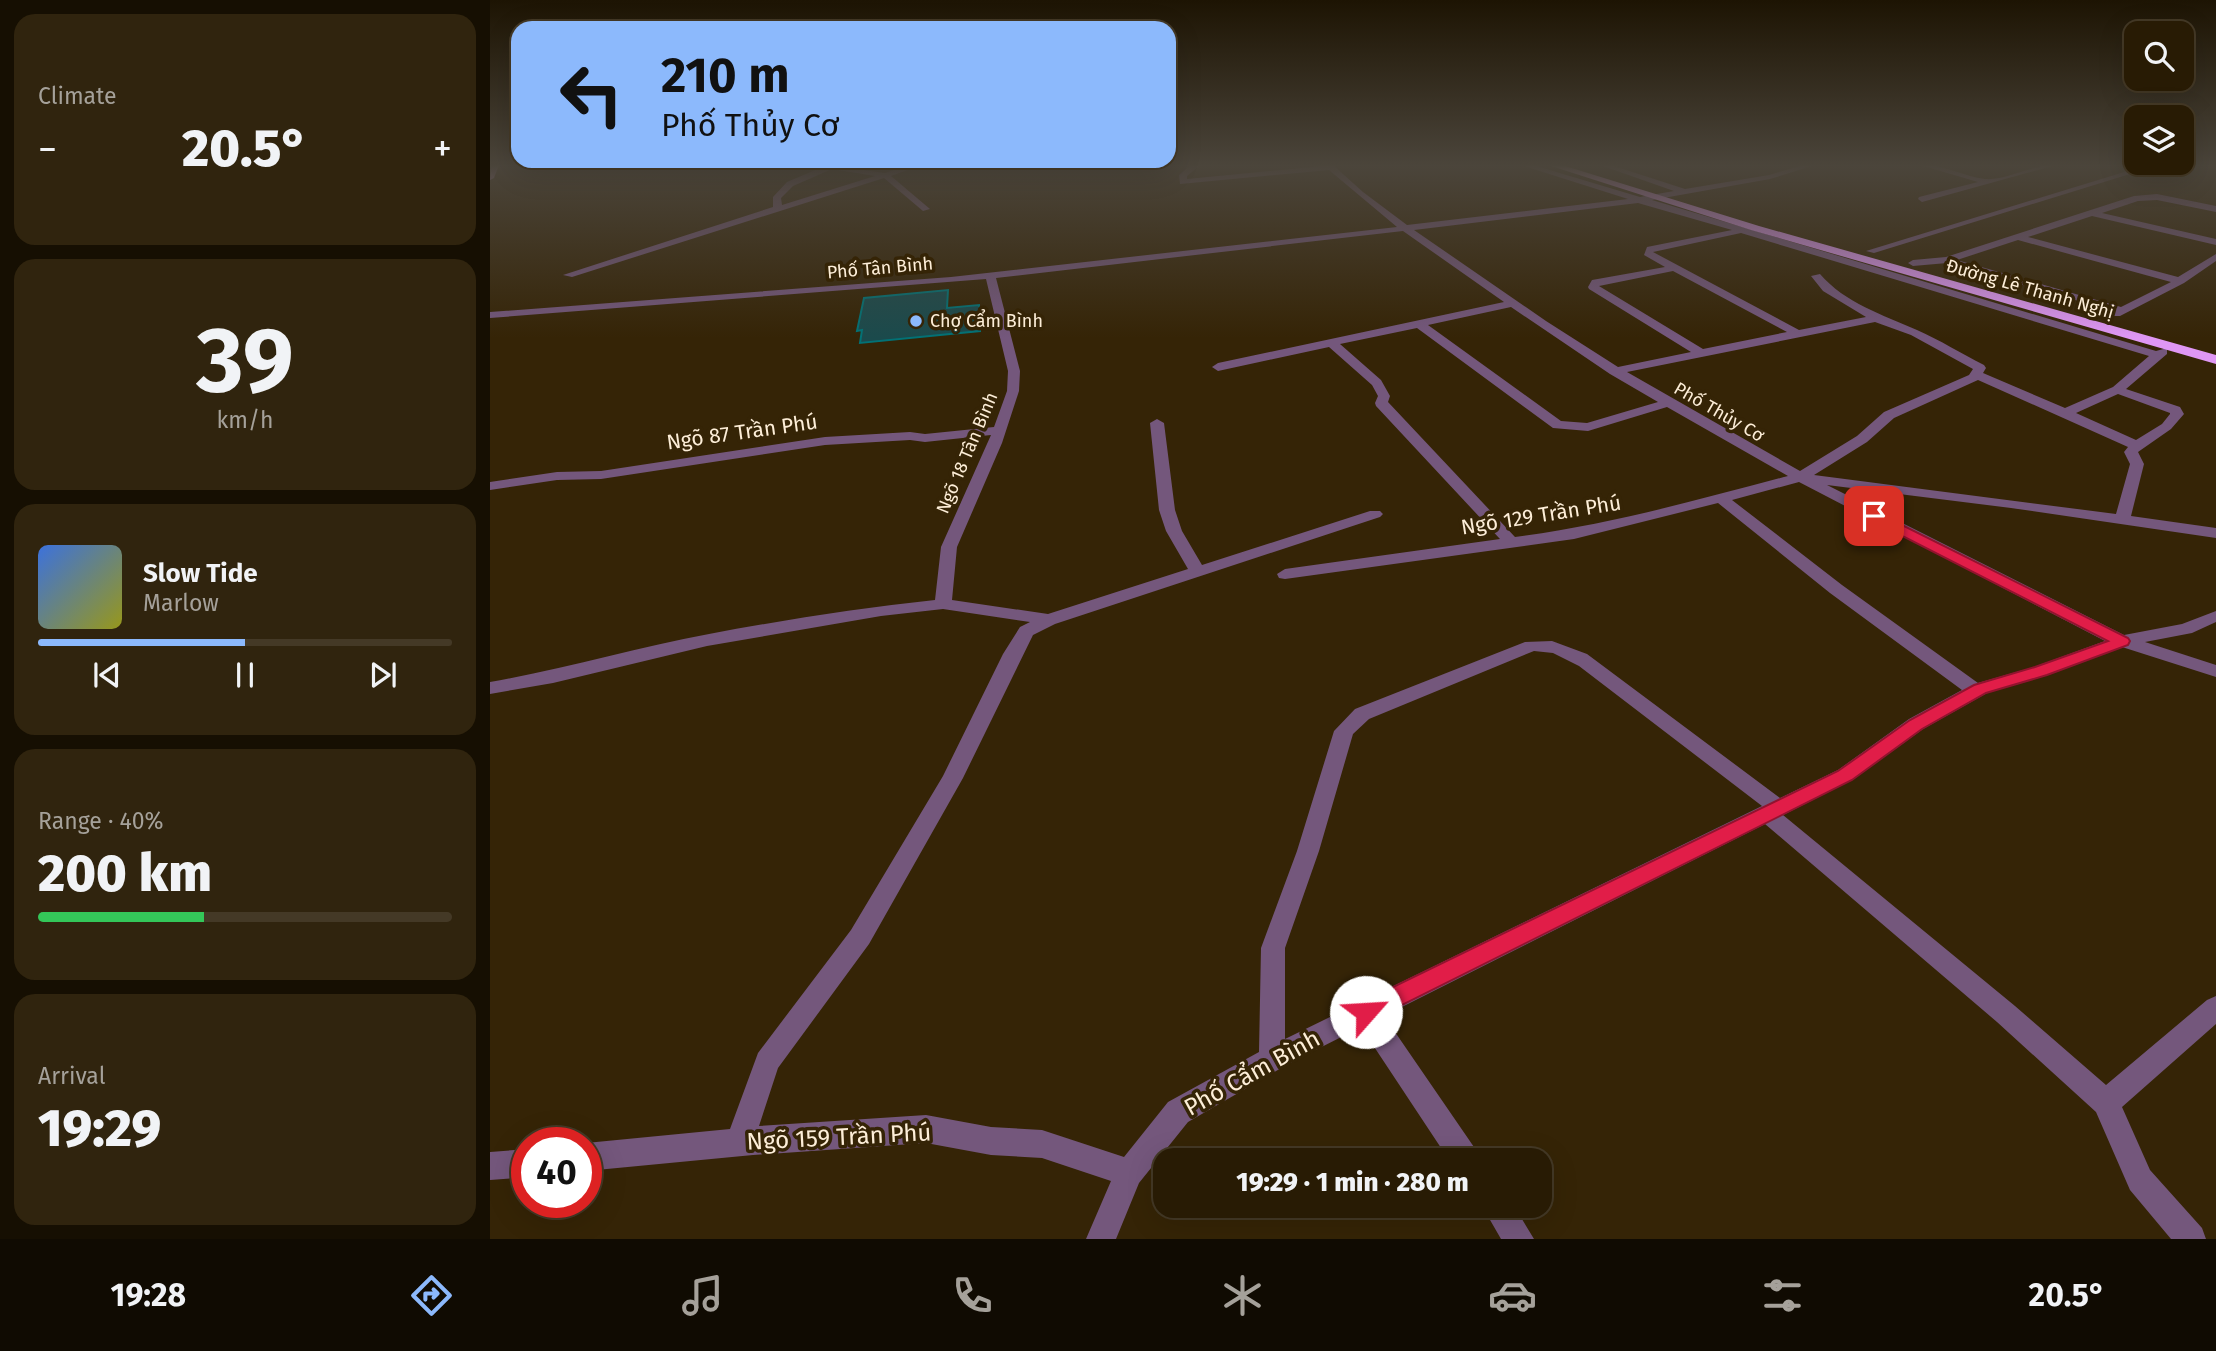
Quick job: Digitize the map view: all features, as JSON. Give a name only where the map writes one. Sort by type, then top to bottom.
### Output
[{"type":"highway","name":"Đường Lê Thanh Nghị","points":[[1737,223],[2216,360]]},
{"type":"highway","name":"Đường Lê Thanh Nghị","points":[[1770,223],[2216,348]]},
{"type":"street","points":[[568,275],[732,223]]},
{"type":"street","name":"Phố Thủy Cơ","points":[[1401,223],[1512,304],[1667,403],[1800,477],[2122,641]]},
{"type":"street","name":"Phố Tân Bình","points":[[490,315],[887,286],[1450,223]]},
{"type":"street","points":[[1713,223],[2157,355]]},
{"type":"street","points":[[1871,251],[1964,223]]},
{"type":"street","points":[[1913,263],[1947,260],[2062,223]]},
{"type":"street","points":[[2134,223],[2216,242]]},
{"type":"street","points":[[1755,228],[1646,251],[1795,332]]},
{"type":"street","points":[[2018,237],[2180,281]]},
{"type":"street","points":[[2107,317],[2124,311],[2180,281],[2216,257]]},
{"type":"street","points":[[1947,260],[2124,311]]},
{"type":"street","points":[[1674,268],[1596,282],[1593,286],[1701,353]]},
{"type":"street","name":"Ngõ 18 Tân Bình","points":[[943,604],[949,547],[1000,430],[1013,391],[1014,371],[990,275]]},
{"type":"street","points":[[1800,477],[1862,439],[1889,415],[1976,374],[1980,368],[1915,333],[1876,317],[1828,289],[1816,276]]},
{"type":"street","points":[[1218,367],[1512,304]]},
{"type":"street","points":[[1614,371],[1876,317]]},
{"type":"street","points":[[1420,325],[1558,425],[1588,427],[1667,403]]},
{"type":"street","points":[[1332,342],[1377,383],[1384,396],[1381,403],[1511,542]]},
{"type":"street","points":[[2063,414],[2117,390],[2168,347]]},
{"type":"street","points":[[1976,374],[2136,445]]},
{"type":"street","points":[[2117,390],[2175,410],[2177,414],[2170,426],[2136,445],[2131,452],[2137,464],[2122,520]]},
{"type":"street","points":[[1157,423],[1167,510],[1174,531],[1197,570]]},
{"type":"street","name":"Ngõ 87 Trần Phú","points":[[490,486],[557,476],[601,475],[825,441],[910,436],[925,438],[1000,430]]},
{"type":"street","points":[[1800,477],[2011,503],[2216,533]]},
{"type":"street","name":"Ngõ 129 Trần Phú","points":[[1285,575],[1634,521],[1800,477]]},
{"type":"street","points":[[1721,498],[1836,589],[1976,691]]},
{"type":"street","points":[[740,1142],[766,1062],[860,937],[953,778],[1012,654],[1026,631],[1049,620],[1197,570],[1375,514]]},
{"type":"street","points":[[490,688],[553,677],[707,640],[881,611],[943,604],[1049,620]]},
{"type":"street","name":"Phố Cẩm Bình","points":[[1101,1239],[1129,1173],[1178,1112],[1272,1059],[1845,775],[1916,724],[1976,691],[2122,641],[2186,629],[2216,616]]},
{"type":"street","points":[[2122,641],[2216,671]]},
{"type":"street","points":[[1272,1059],[1273,948],[1308,851],[1344,731],[1362,714],[1531,646],[1550,646],[1576,655],[1586,662],[1773,811],[2106,1103],[2140,1180],[2191,1239]]},
{"type":"street","points":[[2106,1103],[2216,1008]]},
{"type":"street","points":[[1366,1012],[1458,1148]]},
{"type":"street","name":"Ngõ 159 Trần Phú","points":[[602,1155],[740,1142],[926,1129],[991,1141],[1042,1144],[1129,1173]]},
{"type":"street","points":[[490,1166],[511,1164]]},
{"type":"street","points":[[1505,1218],[1519,1239]]},
{"type":"building","name":"Chợ Cẩm Bình","points":[[948,290],[947,308],[979,305],[980,331],[860,343],[862,330],[857,331],[864,298]]},
{"type":"place","name":"Chợ Cẩm Bình","points":[[916,321]]},
{"type":"route","points":[[1366,1012],[1845,775],[1916,724],[1980,689],[2041,671],[2122,641],[1874,516]]}]
